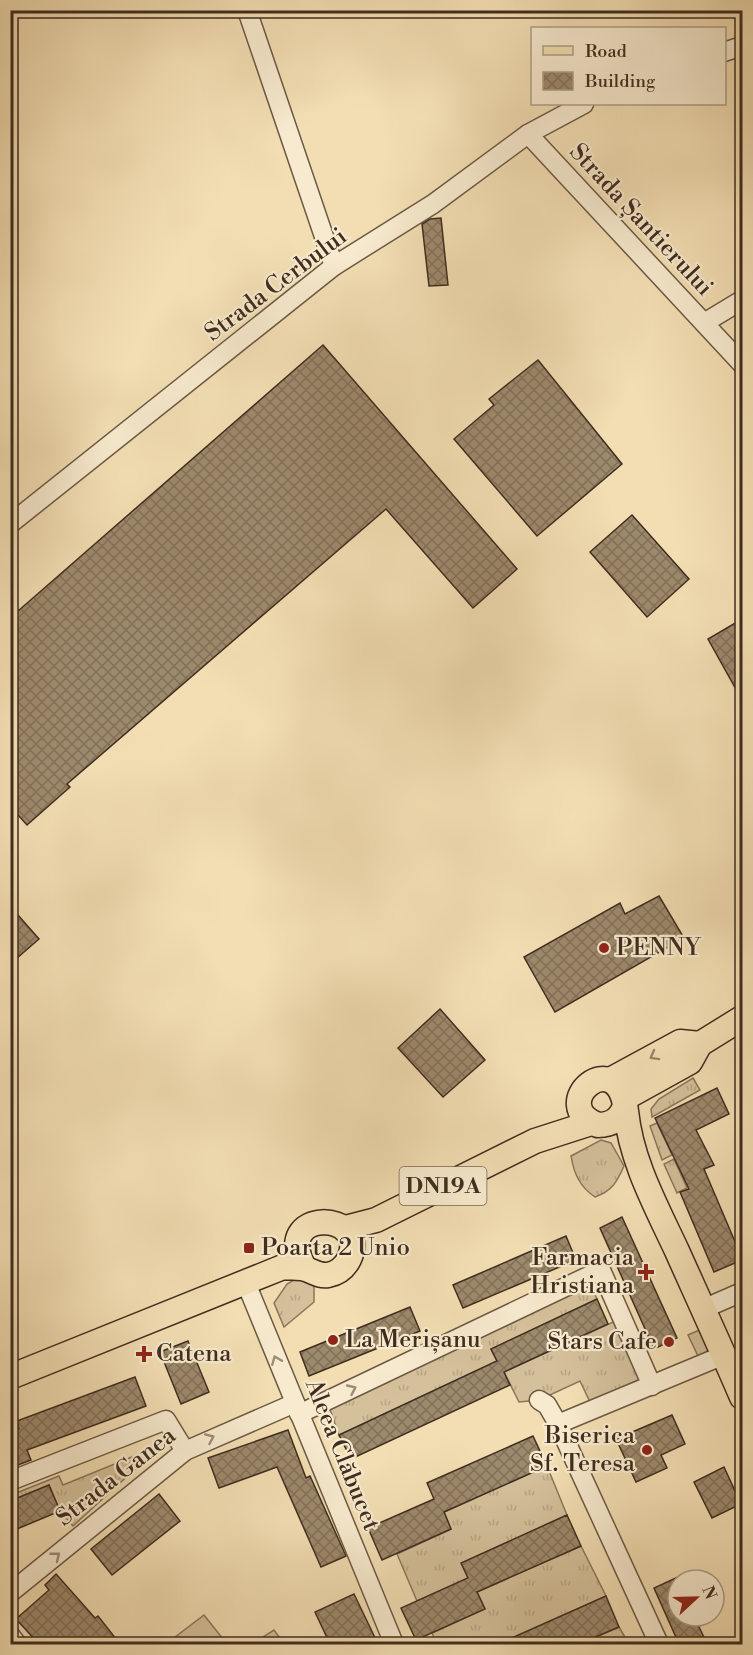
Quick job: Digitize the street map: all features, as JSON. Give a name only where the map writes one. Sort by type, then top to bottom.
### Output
[{"type":"main road","points":[[620,1095],[690,1062],[700,1044],[742,1018]]},
{"type":"main road","points":[[645,1183],[625,1151],[580,1111],[579,1098],[590,1082],[597,1079],[620,1095],[631,1143],[645,1183],[742,1397]]},
{"type":"main road","points":[[594,1124],[615,1121],[622,1115],[620,1095]]},
{"type":"main road","name":"DN19A","points":[[510,1152],[579,1098]]},
{"type":"main road","name":"DN19A","points":[[295,1261],[300,1236],[313,1223],[332,1221],[348,1237],[376,1220],[510,1152],[555,1134],[594,1124]]},
{"type":"main road","points":[[10,1377],[246,1283],[295,1261],[316,1274],[334,1274],[348,1262],[348,1237]]},
{"type":"street","points":[[247,10],[334,266]]},
{"type":"street","points":[[726,51],[742,46]]},
{"type":"street","name":"Strada Cerbului","points":[[10,524],[334,266],[433,204],[528,134],[582,105]]},
{"type":"street","name":"Strada Șantierului","points":[[528,134],[742,364]]},
{"type":"street","points":[[704,323],[742,300]]},
{"type":"street","name":"Strada Ganea","points":[[10,1593],[184,1451],[297,1408],[601,1270],[651,1386]]},
{"type":"street","name":"Aleea Clăbucet","points":[[246,1283],[394,1644]]},
{"type":"street","points":[[704,1309],[742,1292]]},
{"type":"street","points":[[558,1424],[724,1355]]},
{"type":"street","points":[[539,1400],[547,1405],[558,1424],[659,1644]]},
{"type":"street","points":[[10,1481],[166,1420],[184,1451]]},
{"type":"street","points":[[10,1635],[18,1644]]},
{"type":"green space","points":[[693,1078],[700,1090],[652,1117],[651,1109],[659,1099]]},
{"type":"green space","points":[[657,1123],[672,1155],[662,1160],[650,1126]]},
{"type":"green space","points":[[601,1140],[611,1143],[624,1166],[613,1185],[606,1192],[595,1197],[578,1180],[571,1156]]},
{"type":"green space","points":[[674,1159],[687,1188],[677,1193],[664,1164]]},
{"type":"green space","points":[[304,1274],[314,1287],[314,1302],[284,1327],[274,1303],[287,1284]]},
{"type":"green space","points":[[587,1277],[597,1299],[491,1349],[497,1361],[339,1435],[327,1401]]},
{"type":"green space","points":[[622,1318],[647,1376],[590,1402],[580,1381],[539,1400],[519,1402],[504,1372]]},
{"type":"green space","points":[[704,1328],[710,1346],[699,1358],[688,1335]]},
{"type":"green space","points":[[144,1452],[148,1454],[145,1460],[73,1526],[60,1511],[49,1485],[11,1501],[11,1495],[59,1476],[63,1485]]},
{"type":"green space","points":[[547,1466],[567,1515],[462,1563],[468,1578],[417,1601],[397,1554],[451,1529],[444,1512]]},
{"type":"green space","points":[[581,1546],[606,1596],[500,1644],[437,1644],[432,1633],[485,1609],[477,1592]]},
{"type":"green space","points":[[204,1615],[227,1644],[166,1644]]},
{"type":"green space","points":[[619,1627],[629,1644],[579,1644]]},
{"type":"green space","points":[[274,1630],[284,1644],[252,1644]]},
{"type":"building","points":[[441,218],[448,285],[429,286],[422,224],[430,219]]},
{"type":"building","points":[[323,345],[517,569],[473,608],[386,509],[67,784],[70,787],[27,825],[10,806],[10,618]]},
{"type":"building","points":[[538,360],[622,464],[537,536],[454,439],[494,405],[489,399]]},
{"type":"building","points":[[632,515],[689,579],[647,617],[590,552]]},
{"type":"building","points":[[742,619],[742,700],[708,639]]},
{"type":"building","name":"PENNY","points":[[659,896],[684,938],[555,1012],[524,957],[620,903],[625,914]]},
{"type":"building","points":[[10,906],[39,939],[10,964]]},
{"type":"building","points":[[440,1009],[485,1060],[443,1097],[398,1048]]},
{"type":"building","points":[[717,1088],[729,1114],[696,1130],[714,1165],[704,1169],[736,1244],[742,1241],[742,1260],[714,1272],[680,1192],[689,1189],[655,1118]]},
{"type":"building","points":[[622,1217],[677,1338],[654,1349],[600,1228]]},
{"type":"building","points":[[566,1236],[576,1260],[463,1308],[453,1285]]},
{"type":"building","points":[[597,1299],[608,1324],[504,1372],[510,1385],[351,1459],[339,1435],[497,1361],[491,1349]]},
{"type":"building","points":[[410,1307],[420,1331],[309,1376],[300,1352]]},
{"type":"building","points":[[188,1341],[209,1392],[181,1404],[160,1352]]},
{"type":"building","points":[[135,1377],[146,1406],[27,1450],[31,1460],[10,1468],[10,1432],[19,1429],[17,1421]]},
{"type":"building","name":"Biserica Sf. Teresa","points":[[672,1415],[685,1444],[661,1455],[667,1468],[636,1482],[616,1439]]},
{"type":"building","points":[[288,1430],[306,1478],[310,1476],[346,1556],[321,1567],[277,1467],[219,1488],[208,1458]]},
{"type":"building","points":[[533,1436],[547,1466],[444,1512],[451,1529],[382,1560],[368,1528],[434,1499],[427,1483]]},
{"type":"building","points":[[724,1467],[741,1504],[712,1518],[694,1482]]},
{"type":"building","points":[[49,1485],[60,1511],[17,1529],[10,1514],[10,1501]]},
{"type":"building","points":[[159,1494],[180,1521],[112,1575],[91,1549]]},
{"type":"building","points":[[567,1515],[581,1546],[477,1592],[485,1609],[416,1640],[401,1608],[468,1578],[461,1563]]},
{"type":"building","points":[[56,1574],[95,1618],[98,1616],[120,1644],[39,1644],[16,1619],[49,1590],[45,1585]]},
{"type":"building","points":[[666,1582],[666,1615],[654,1588]]},
{"type":"building","points":[[354,1594],[378,1644],[330,1644],[315,1612]]},
{"type":"building","points":[[606,1596],[619,1627],[579,1644],[498,1644]]},
{"type":"building","points":[[672,1628],[700,1628],[707,1644],[679,1644]]},
{"type":"place","name":"PENNY","points":[[604,948]]},
{"type":"place","name":"Poarta 2 Unio","points":[[249,1248]]},
{"type":"place","name":"Farmacia Hristiana","points":[[646,1272]]},
{"type":"place","name":"La Merișanu","points":[[333,1340]]},
{"type":"place","name":"Stars Cafe","points":[[669,1342]]},
{"type":"place","name":"Catena","points":[[144,1354]]},
{"type":"place","name":"Biserica Sf. Teresa","points":[[647,1450]]}]
